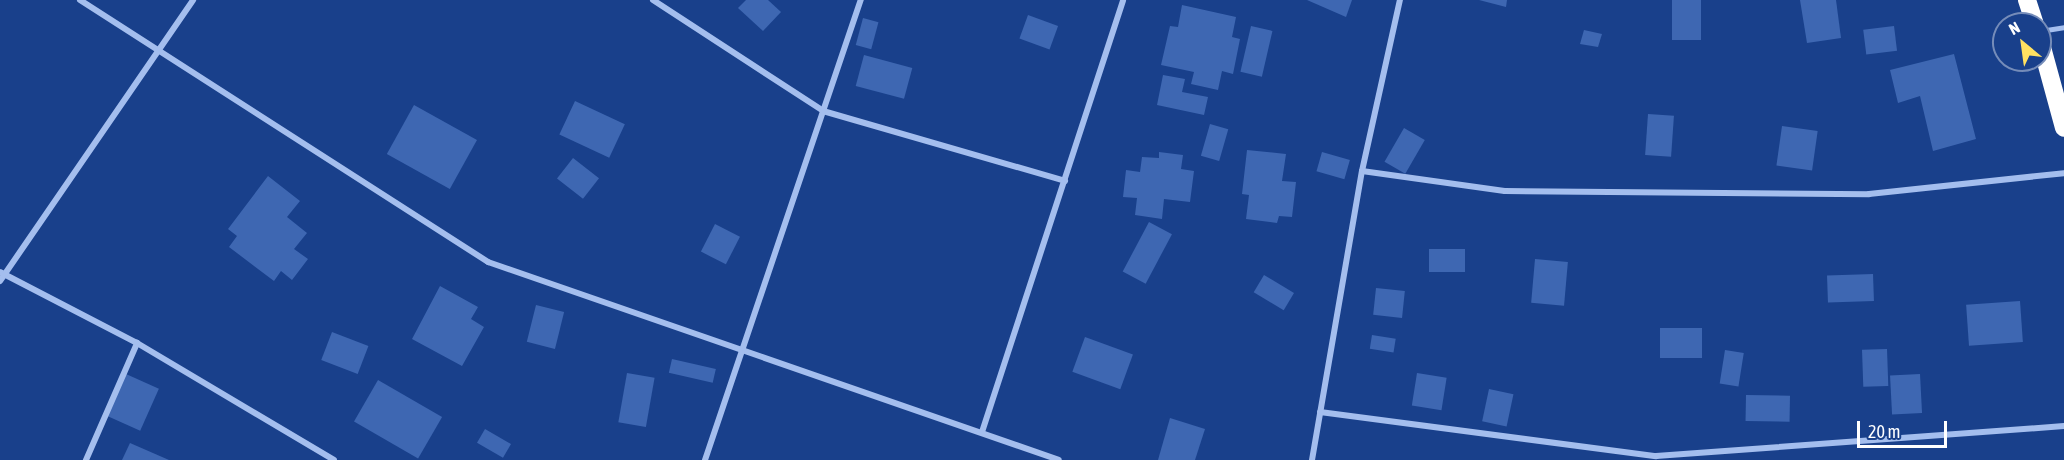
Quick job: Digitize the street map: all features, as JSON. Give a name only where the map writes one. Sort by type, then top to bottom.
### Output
[{"type":"highway","points":[[2049,72],[2064,128]]},
{"type":"street","points":[[80,0],[159,53],[488,262],[1059,460]]},
{"type":"street","points":[[0,282],[3,274],[159,53],[193,0]]},
{"type":"street","points":[[653,0],[823,111],[1065,181]]},
{"type":"street","points":[[705,460],[740,350],[861,0]]},
{"type":"street","points":[[982,432],[1123,0]]},
{"type":"street","points":[[1312,460],[1362,171],[1400,0]]},
{"type":"street","points":[[1362,171],[1504,191],[1869,194],[2064,172]]},
{"type":"street","points":[[3,274],[137,343],[334,460]]},
{"type":"street","points":[[86,460],[137,343]]},
{"type":"street","points":[[1320,412],[1656,456],[2064,426]]},
{"type":"building","points":[[746,0],[768,0],[781,12],[763,31],[738,8]]},
{"type":"building","points":[[1307,0],[1352,0],[1346,17]]},
{"type":"building","points":[[1479,0],[1507,0],[1506,7]]},
{"type":"building","points":[[1672,0],[1701,0],[1701,40],[1672,40]]},
{"type":"building","points":[[1800,0],[1836,0],[1841,38],[1807,43]]},
{"type":"building","points":[[1182,5],[1236,17],[1232,37],[1240,39],[1233,74],[1222,71],[1218,90],[1191,84],[1194,72],[1161,65],[1170,26],[1178,27]]},
{"type":"building","points":[[1028,15],[1058,26],[1050,49],[1019,38]]},
{"type":"building","points":[[863,18],[878,22],[871,49],[856,45]]},
{"type":"building","points":[[1251,26],[1272,31],[1262,77],[1240,72]]},
{"type":"building","points":[[1894,26],[1897,51],[1866,55],[1863,30]]},
{"type":"building","points":[[1584,30],[1602,34],[1598,47],[1580,44]]},
{"type":"building","points":[[1954,54],[1976,139],[1933,151],[1920,96],[1898,103],[1890,70]]},
{"type":"building","points":[[864,55],[912,68],[904,99],[856,86]]},
{"type":"building","points":[[1163,75],[1185,79],[1182,92],[1208,97],[1204,115],[1157,105]]},
{"type":"building","points":[[575,101],[625,124],[609,158],[559,135]]},
{"type":"building","points":[[414,105],[477,140],[450,189],[387,154]]},
{"type":"building","points":[[1648,114],[1674,116],[1671,157],[1645,155]]},
{"type":"building","points":[[1210,124],[1228,129],[1219,161],[1201,156]]},
{"type":"building","points":[[1782,126],[1818,131],[1812,171],[1776,166]]},
{"type":"building","points":[[1404,128],[1425,140],[1405,174],[1384,162]]},
{"type":"building","points":[[1247,150],[1286,154],[1282,181],[1296,182],[1292,217],[1279,216],[1277,223],[1246,219],[1249,195],[1242,194]]},
{"type":"building","points":[[1159,152],[1183,155],[1181,169],[1194,171],[1190,202],[1164,199],[1162,219],[1135,215],[1137,198],[1123,197],[1126,170],[1140,172],[1142,157],[1159,158]]},
{"type":"building","points":[[1322,152],[1350,160],[1344,179],[1316,171]]},
{"type":"building","points":[[573,158],[599,178],[583,199],[557,178]]},
{"type":"building","points":[[268,176],[300,201],[287,217],[307,233],[294,249],[308,259],[292,280],[281,271],[274,281],[229,247],[237,236],[228,229]]},
{"type":"building","points":[[1149,222],[1172,234],[1146,284],[1123,271]]},
{"type":"building","points":[[715,224],[740,237],[726,264],[701,252]]},
{"type":"building","points":[[1429,249],[1465,249],[1465,272],[1429,272]]},
{"type":"building","points":[[1535,259],[1568,262],[1564,306],[1531,303]]},
{"type":"building","points":[[1873,274],[1874,301],[1828,303],[1827,276]]},
{"type":"building","points":[[1264,275],[1294,293],[1284,310],[1254,292]]},
{"type":"building","points":[[440,286],[478,307],[471,319],[484,327],[462,366],[412,339]]},
{"type":"building","points":[[1376,288],[1405,291],[1402,318],[1373,315]]},
{"type":"building","points":[[2020,301],[2023,342],[1969,346],[1966,305]]},
{"type":"building","points":[[536,305],[564,312],[555,349],[527,342]]},
{"type":"building","points":[[1660,328],[1702,328],[1702,358],[1660,358]]},
{"type":"building","points":[[332,332],[368,346],[358,374],[321,360]]},
{"type":"building","points":[[1372,335],[1396,339],[1394,353],[1370,349]]},
{"type":"building","points":[[1085,337],[1133,354],[1120,389],[1072,372]]},
{"type":"building","points":[[1887,349],[1888,386],[1863,387],[1862,350]]},
{"type":"building","points":[[1725,350],[1744,353],[1738,387],[1720,384]]},
{"type":"building","points":[[672,359],[716,369],[713,383],[669,373]]},
{"type":"building","points":[[627,373],[655,378],[646,427],[618,422]]},
{"type":"building","points":[[1417,373],[1447,378],[1441,410],[1412,406]]},
{"type":"building","points":[[126,374],[159,389],[140,431],[107,416]]},
{"type":"building","points":[[1920,374],[1922,413],[1892,415],[1890,376]]},
{"type":"building","points":[[378,380],[442,417],[418,459],[354,422]]},
{"type":"building","points":[[1489,389],[1513,394],[1507,426],[1482,421]]},
{"type":"building","points":[[1746,395],[1790,396],[1790,422],[1746,421]]},
{"type":"building","points":[[1170,418],[1205,429],[1195,460],[1158,460]]},
{"type":"building","points":[[485,429],[511,444],[503,458],[477,443]]},
{"type":"building","points":[[130,443],[169,460],[122,460]]}]
